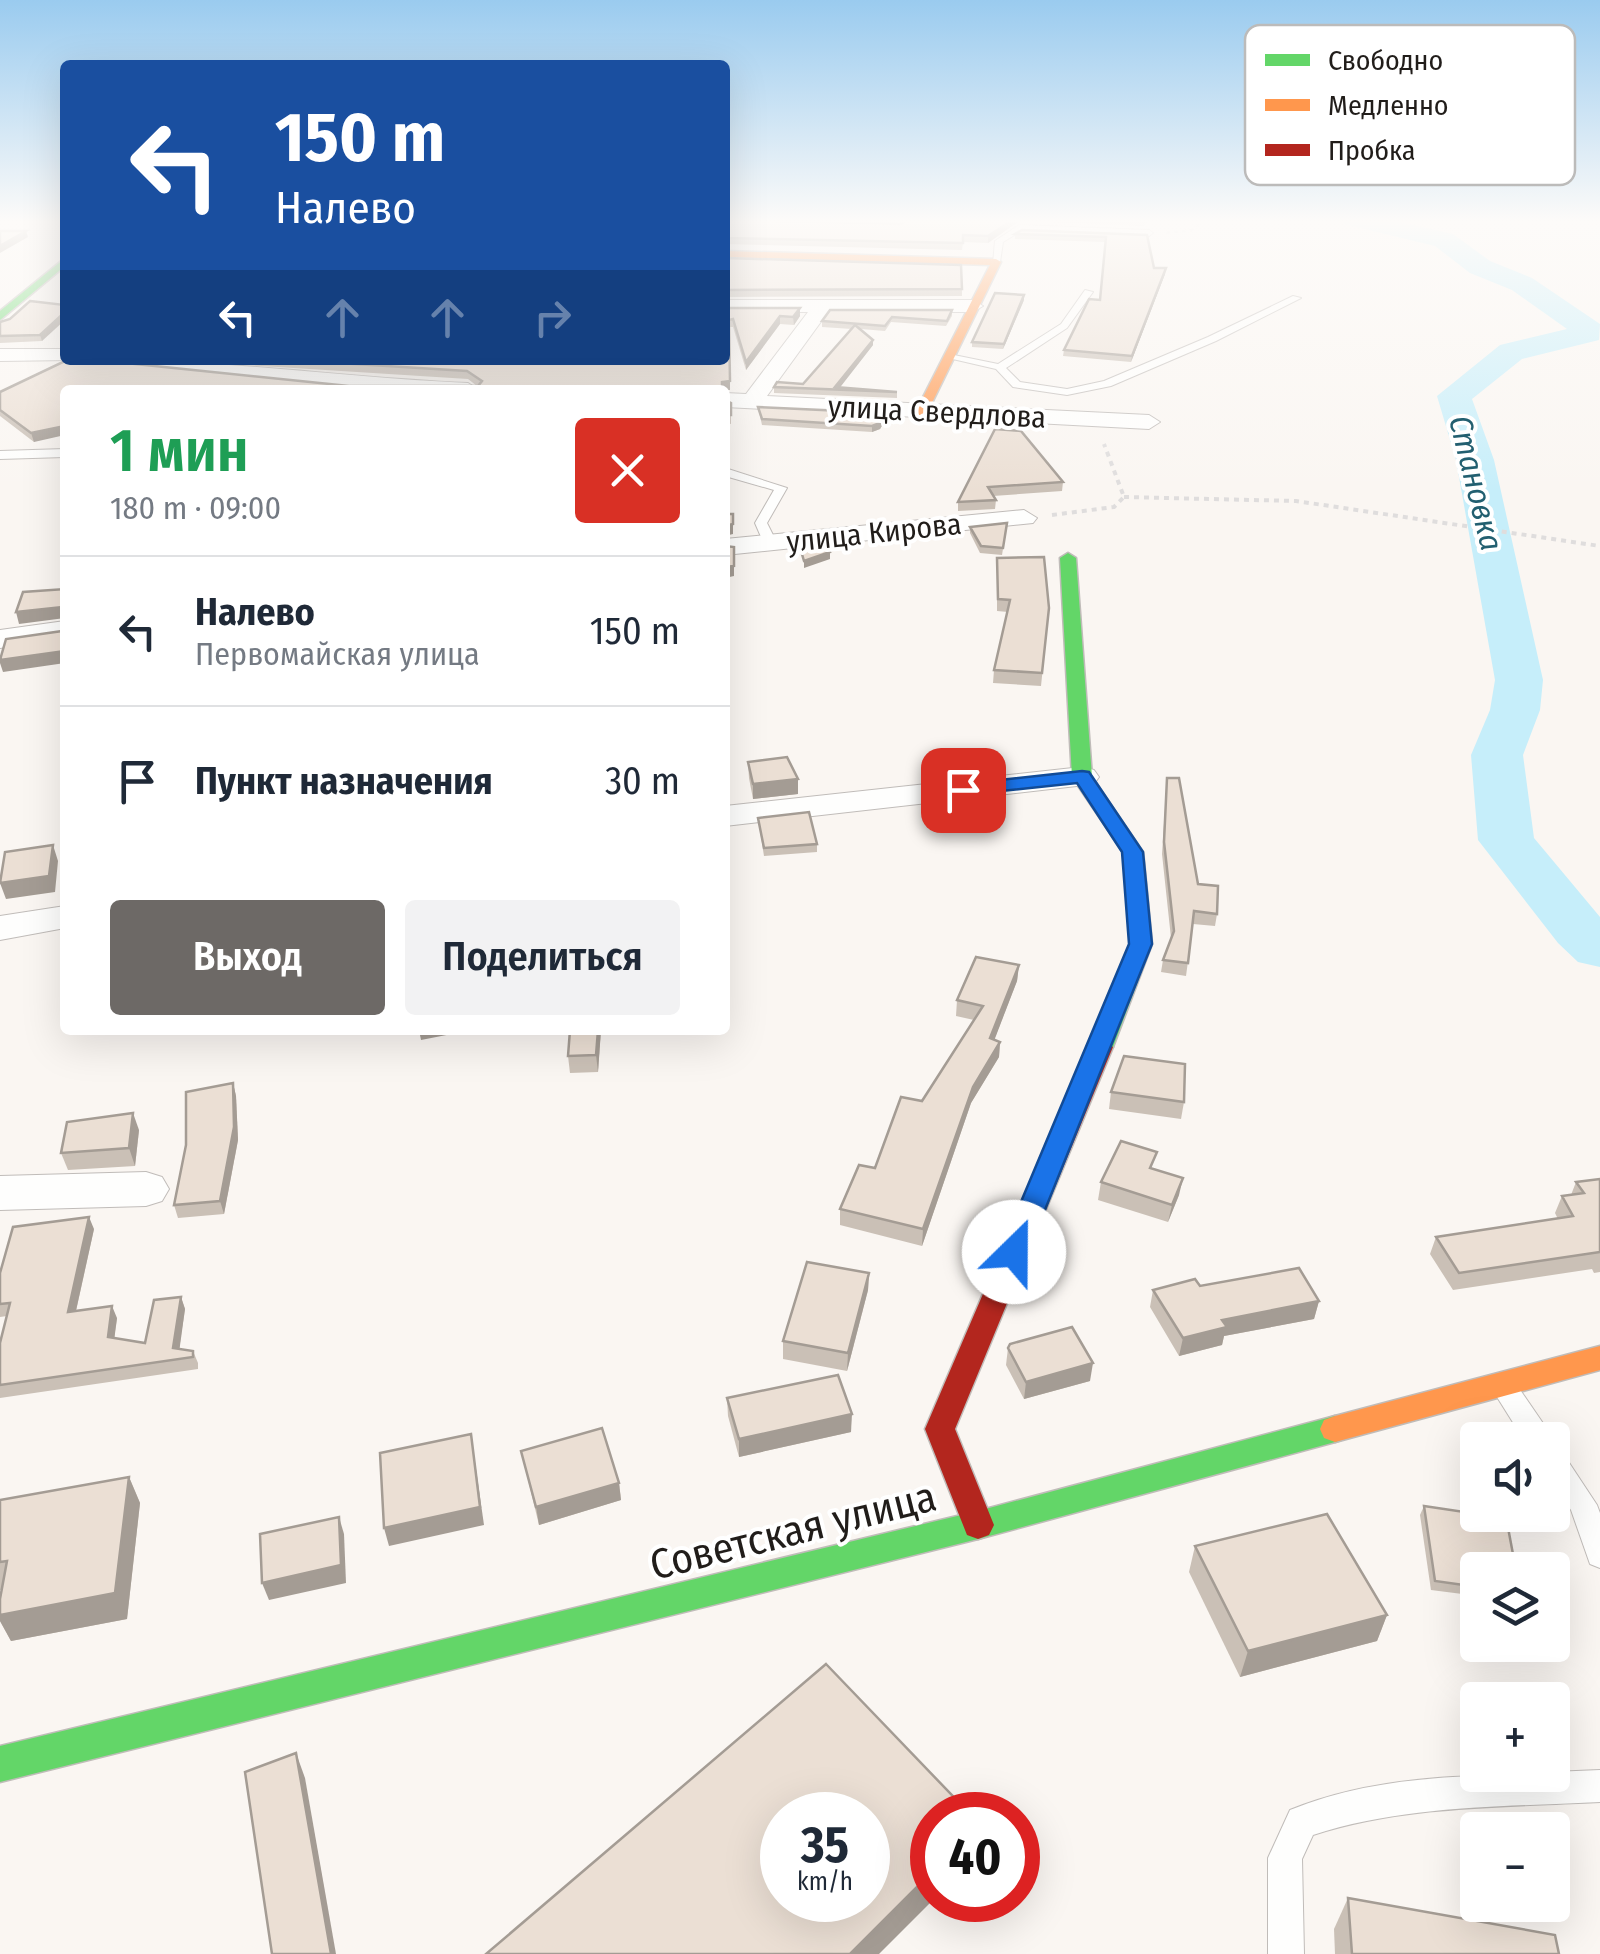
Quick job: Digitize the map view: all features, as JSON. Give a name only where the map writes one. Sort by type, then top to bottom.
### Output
[{"type":"street","points":[[752,401],[819,310]]},
{"type":"street","points":[[922,412],[971,310]]},
{"type":"street","points":[[0,355],[60,355]]},
{"type":"street","points":[[171,365],[384,385]]},
{"type":"street","name":"улица Свердлова","points":[[730,400],[1150,422]]},
{"type":"street","name":"улица Кирова","points":[[730,547],[1024,518]]},
{"type":"street","points":[[978,1525],[940,1428],[1104,1041],[1140,944],[1133,852],[1082,776],[1068,558]]},
{"type":"street","points":[[0,639],[60,631]]},
{"type":"street","points":[[730,815],[1082,776]]},
{"type":"street","points":[[0,928],[60,918]]},
{"type":"street","points":[[0,1193],[146,1190]]},
{"type":"street","name":"Советская улица","points":[[0,1764],[978,1525],[1600,1358]]},
{"type":"lane","points":[[1000,367],[1064,326],[1075,310]]},
{"type":"lane","points":[[948,357],[1000,367],[1017,384],[1067,392],[1107,384],[1272,310]]},
{"type":"lane","points":[[0,455],[60,453]]},
{"type":"lane","points":[[730,473],[781,488],[761,523],[770,543]]},
{"type":"lane","points":[[1502,1383],[1527,1422]]},
{"type":"lane","points":[[1570,1487],[1582,1505],[1600,1555]]},
{"type":"lane","points":[[1286,1954],[1285,1858],[1302,1822],[1344,1807],[1397,1799],[1600,1786]]},
{"type":"path","points":[[1095,420],[1124,497]]},
{"type":"path","points":[[1024,518],[1114,507],[1124,497],[1296,501],[1600,546]]},
{"type":"building","points":[[20,310],[60,310],[60,317],[40,335],[0,336],[0,322]]},
{"type":"building","points":[[730,310],[798,310],[793,317],[780,316],[746,362],[733,319],[730,320]]},
{"type":"building","points":[[830,310],[952,310],[947,321],[892,317],[885,326],[822,321]]},
{"type":"building","points":[[987,310],[1018,310],[1004,344],[972,342]]},
{"type":"building","points":[[1084,310],[1150,310],[1132,356],[1064,350]]},
{"type":"building","points":[[855,325],[873,340],[835,387],[897,392],[774,387],[777,382],[803,384]]},
{"type":"building","points":[[60,363],[145,365],[339,385],[60,385],[60,427],[31,433],[0,410],[0,392]]},
{"type":"building","points":[[370,365],[730,365],[730,381],[722,385],[479,385],[482,381],[467,371]]},
{"type":"building","points":[[758,407],[886,413],[880,423],[872,426],[762,419]]},
{"type":"building","points":[[995,429],[1021,431],[1063,482],[988,487],[996,500],[958,502]]},
{"type":"building","points":[[1007,523],[1003,548],[981,546],[970,527]]},
{"type":"building","points":[[826,542],[830,552],[804,561],[799,544]]},
{"type":"building","points":[[730,547],[734,547],[734,566],[730,566]]},
{"type":"building","points":[[1044,557],[1049,608],[1042,673],[994,670],[1010,600],[998,599],[997,558]]},
{"type":"building","points":[[60,589],[60,607],[16,612],[23,592]]},
{"type":"building","points":[[60,631],[60,652],[0,660],[6,639]]},
{"type":"building","points":[[787,757],[798,779],[753,784],[748,762]]},
{"type":"building","points":[[1167,778],[1179,778],[1198,884],[1218,886],[1217,914],[1194,911],[1188,963],[1163,960],[1174,931],[1164,842]]},
{"type":"building","points":[[809,812],[817,844],[764,848],[758,818]]},
{"type":"building","points":[[53,845],[49,876],[0,883],[5,852]]},
{"type":"building","points":[[976,957],[1019,965],[990,1038],[1000,1042],[973,1087],[923,1229],[840,1209],[859,1165],[875,1168],[901,1097],[922,1101],[983,1006],[957,1000]]},
{"type":"building","points":[[570,1035],[598,1035],[596,1055],[568,1056]]},
{"type":"building","points":[[1124,1056],[1185,1064],[1184,1102],[1111,1092]]},
{"type":"building","points":[[233,1083],[234,1127],[220,1201],[174,1205],[186,1145],[186,1092]]},
{"type":"building","points":[[133,1113],[129,1148],[61,1153],[67,1122]]},
{"type":"building","points":[[1121,1141],[1157,1152],[1150,1168],[1183,1178],[1172,1205],[1101,1182]]},
{"type":"building","points":[[1600,1179],[1600,1252],[1459,1273],[1436,1237],[1573,1216],[1562,1196],[1584,1193],[1576,1182]]},
{"type":"building","points":[[89,1217],[68,1312],[112,1306],[108,1337],[145,1343],[154,1300],[181,1297],[173,1348],[193,1351],[193,1357],[0,1385],[0,1343],[10,1303],[0,1304],[0,1273],[13,1227]]},
{"type":"building","points":[[807,1262],[869,1273],[848,1353],[783,1341]]},
{"type":"building","points":[[1299,1268],[1319,1301],[1222,1320],[1227,1327],[1183,1338],[1153,1290],[1195,1279],[1200,1286]]},
{"type":"building","points":[[1072,1327],[1093,1363],[1026,1382],[1008,1348],[1010,1344]]},
{"type":"building","points":[[838,1375],[852,1414],[739,1439],[727,1398]]},
{"type":"building","points":[[602,1428],[619,1483],[536,1507],[521,1451]]},
{"type":"building","points":[[471,1434],[480,1507],[384,1528],[380,1453]]},
{"type":"building","points":[[129,1477],[115,1593],[0,1615],[7,1561],[0,1562],[0,1500]]},
{"type":"building","points":[[1424,1506],[1460,1511],[1460,1532],[1509,1532],[1513,1552],[1460,1552],[1460,1584],[1435,1581]]},
{"type":"building","points":[[1327,1514],[1387,1615],[1248,1651],[1195,1546]]},
{"type":"building","points":[[339,1517],[341,1565],[262,1583],[260,1534]]},
{"type":"building","points":[[826,1664],[949,1792],[910,1792],[910,1894],[890,1914],[890,1792],[760,1792],[760,1922],[882,1922],[850,1954],[486,1954]]},
{"type":"building","points":[[296,1753],[331,1954],[272,1954],[245,1772]]},
{"type":"building","points":[[1348,1898],[1460,1918],[1460,1922],[1482,1922],[1555,1935],[1559,1954],[1352,1954]]},
{"type":"waterway","name":"Становка","points":[[1561,310],[1587,328],[1588,333],[1511,352],[1454,396],[1475,460],[1519,680],[1515,710],[1497,755],[1506,840],[1579,930],[1600,949]]},
{"type":"traffic: fast","points":[[0,317],[8,310]]},
{"type":"traffic: fast","points":[[1068,558],[1082,777],[1133,852],[1141,944],[1101,1047]]},
{"type":"traffic: fast","points":[[0,1764],[978,1525],[1335,1429]]},
{"type":"traffic: slow","points":[[921,413],[972,310]]},
{"type":"traffic: slow","points":[[1335,1429],[1600,1358]]},
{"type":"traffic: jam","points":[[978,1525],[940,1429],[1101,1047]]},
{"type":"route","points":[[963,790],[1082,776],[1133,852],[1140,944],[1104,1041],[1014,1252]]}]
